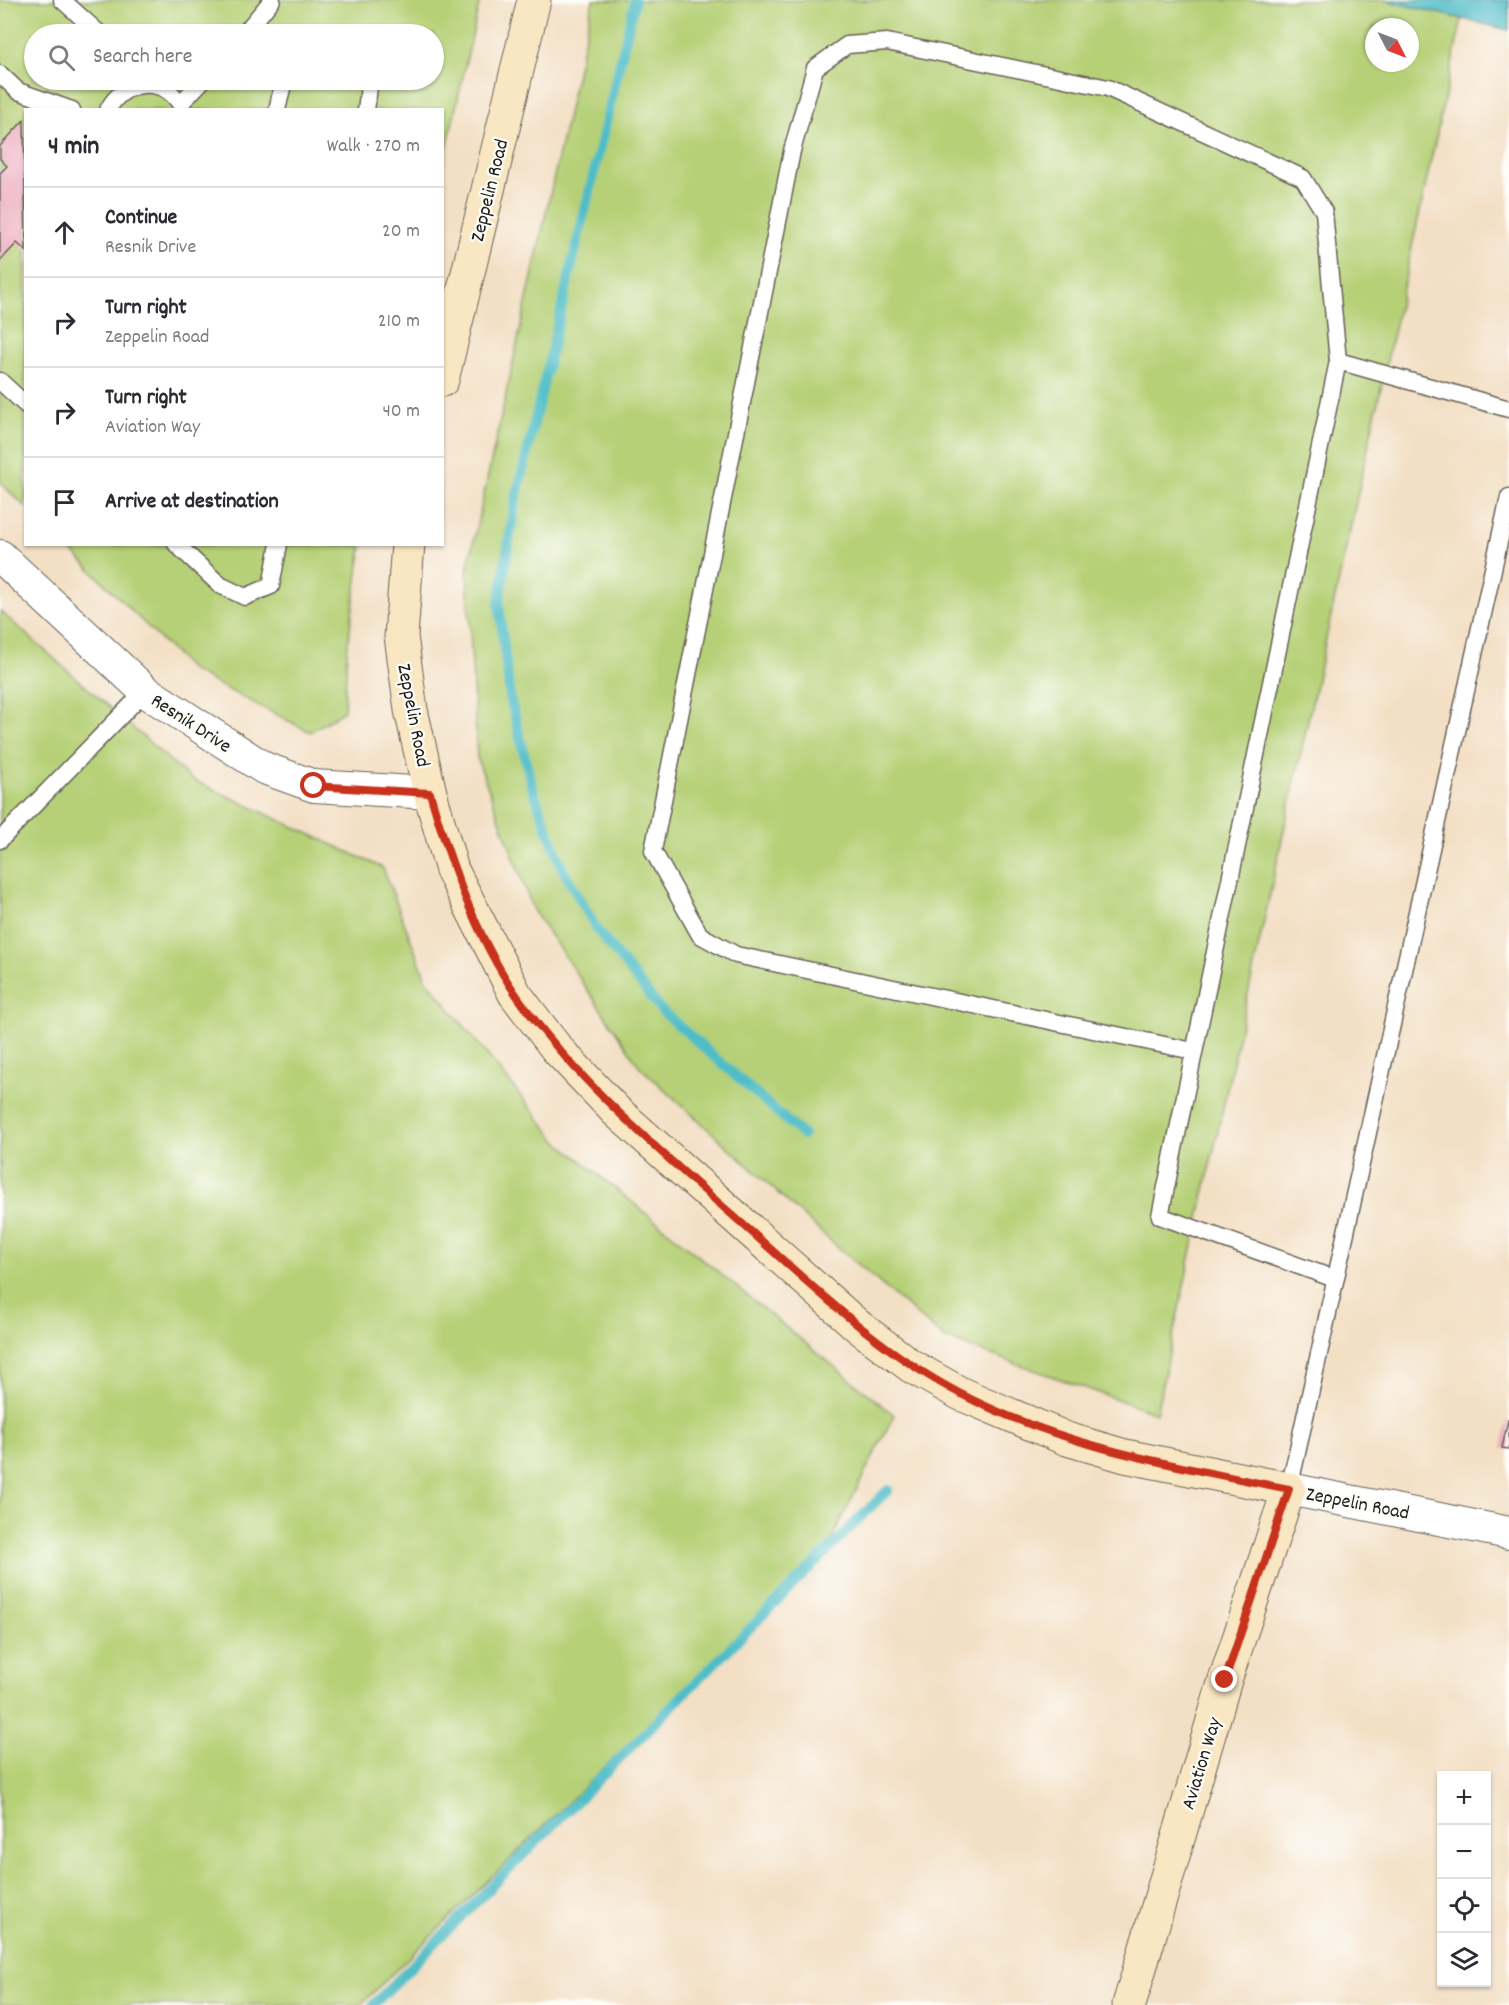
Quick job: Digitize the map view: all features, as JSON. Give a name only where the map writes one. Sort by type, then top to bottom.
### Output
[{"type":"street","name":"Zeppelin Road","points":[[444,372],[534,0]]},
{"type":"street","name":"Zeppelin Road","points":[[408,546],[401,636],[411,710],[430,793],[452,870],[515,994],[557,1049],[616,1111],[859,1327],[911,1366],[961,1394],[1067,1439],[1125,1456],[1509,1533]]},
{"type":"street","name":"Resnik Drive","points":[[0,556],[145,691],[264,768],[314,786],[430,793]]},
{"type":"street","name":"Aviation Way","points":[[1129,2005],[1225,1680],[1289,1489]]},
{"type":"lane","points":[[62,0],[89,24]]},
{"type":"lane","points":[[258,24],[272,0]]},
{"type":"lane","points":[[1193,1051],[736,955],[700,935],[653,851],[792,151],[815,68],[847,45],[887,42],[1108,88],[1303,178],[1324,212],[1338,361],[1160,1216],[1335,1279]]},
{"type":"lane","points":[[0,74],[18,91],[66,108]]},
{"type":"lane","points":[[109,108],[116,96],[125,90]]},
{"type":"lane","points":[[166,90],[174,95],[182,106],[195,90]]},
{"type":"lane","points":[[277,108],[282,90]]},
{"type":"lane","points":[[366,108],[369,90]]},
{"type":"lane","points":[[1338,361],[1509,409]]},
{"type":"lane","points":[[0,381],[24,403]]},
{"type":"lane","points":[[1289,1489],[1509,497]]},
{"type":"lane","points":[[179,546],[220,585],[245,597],[271,586],[279,546]]},
{"type":"lane","points":[[0,840],[145,691]]},
{"type":"green space","points":[[0,0],[480,0],[444,161],[444,108],[24,108],[24,505],[0,483]]},
{"type":"green space","points":[[593,0],[1384,0],[1462,19],[1156,1413],[944,1338],[825,1236],[640,1067],[533,910],[477,758],[467,571]]},
{"type":"green space","points":[[67,546],[362,546],[347,650],[344,711],[310,732],[192,671]]},
{"type":"green space","points":[[0,611],[191,779],[383,868],[426,979],[557,1141],[894,1415],[824,1554],[360,2005],[0,2005]]},
{"type":"water","points":[[1384,0],[1509,0],[1509,30]]},
{"type":"building","points":[[24,120],[24,249],[17,243],[0,261],[0,173],[7,166],[0,159],[0,146]]},
{"type":"building","points":[[1509,1420],[1509,1449],[1502,1448]]},
{"type":"waterway","points":[[635,0],[515,503],[499,604],[510,697],[533,790],[563,870],[598,931],[661,1010],[803,1135]]},
{"type":"waterway","points":[[373,2005],[888,1490]]},
{"type":"route","points":[[314,786],[430,793],[452,870],[482,933],[515,994],[557,1049],[616,1111],[859,1327],[911,1366],[961,1394],[1067,1439],[1125,1456],[1289,1489],[1225,1680]]}]
